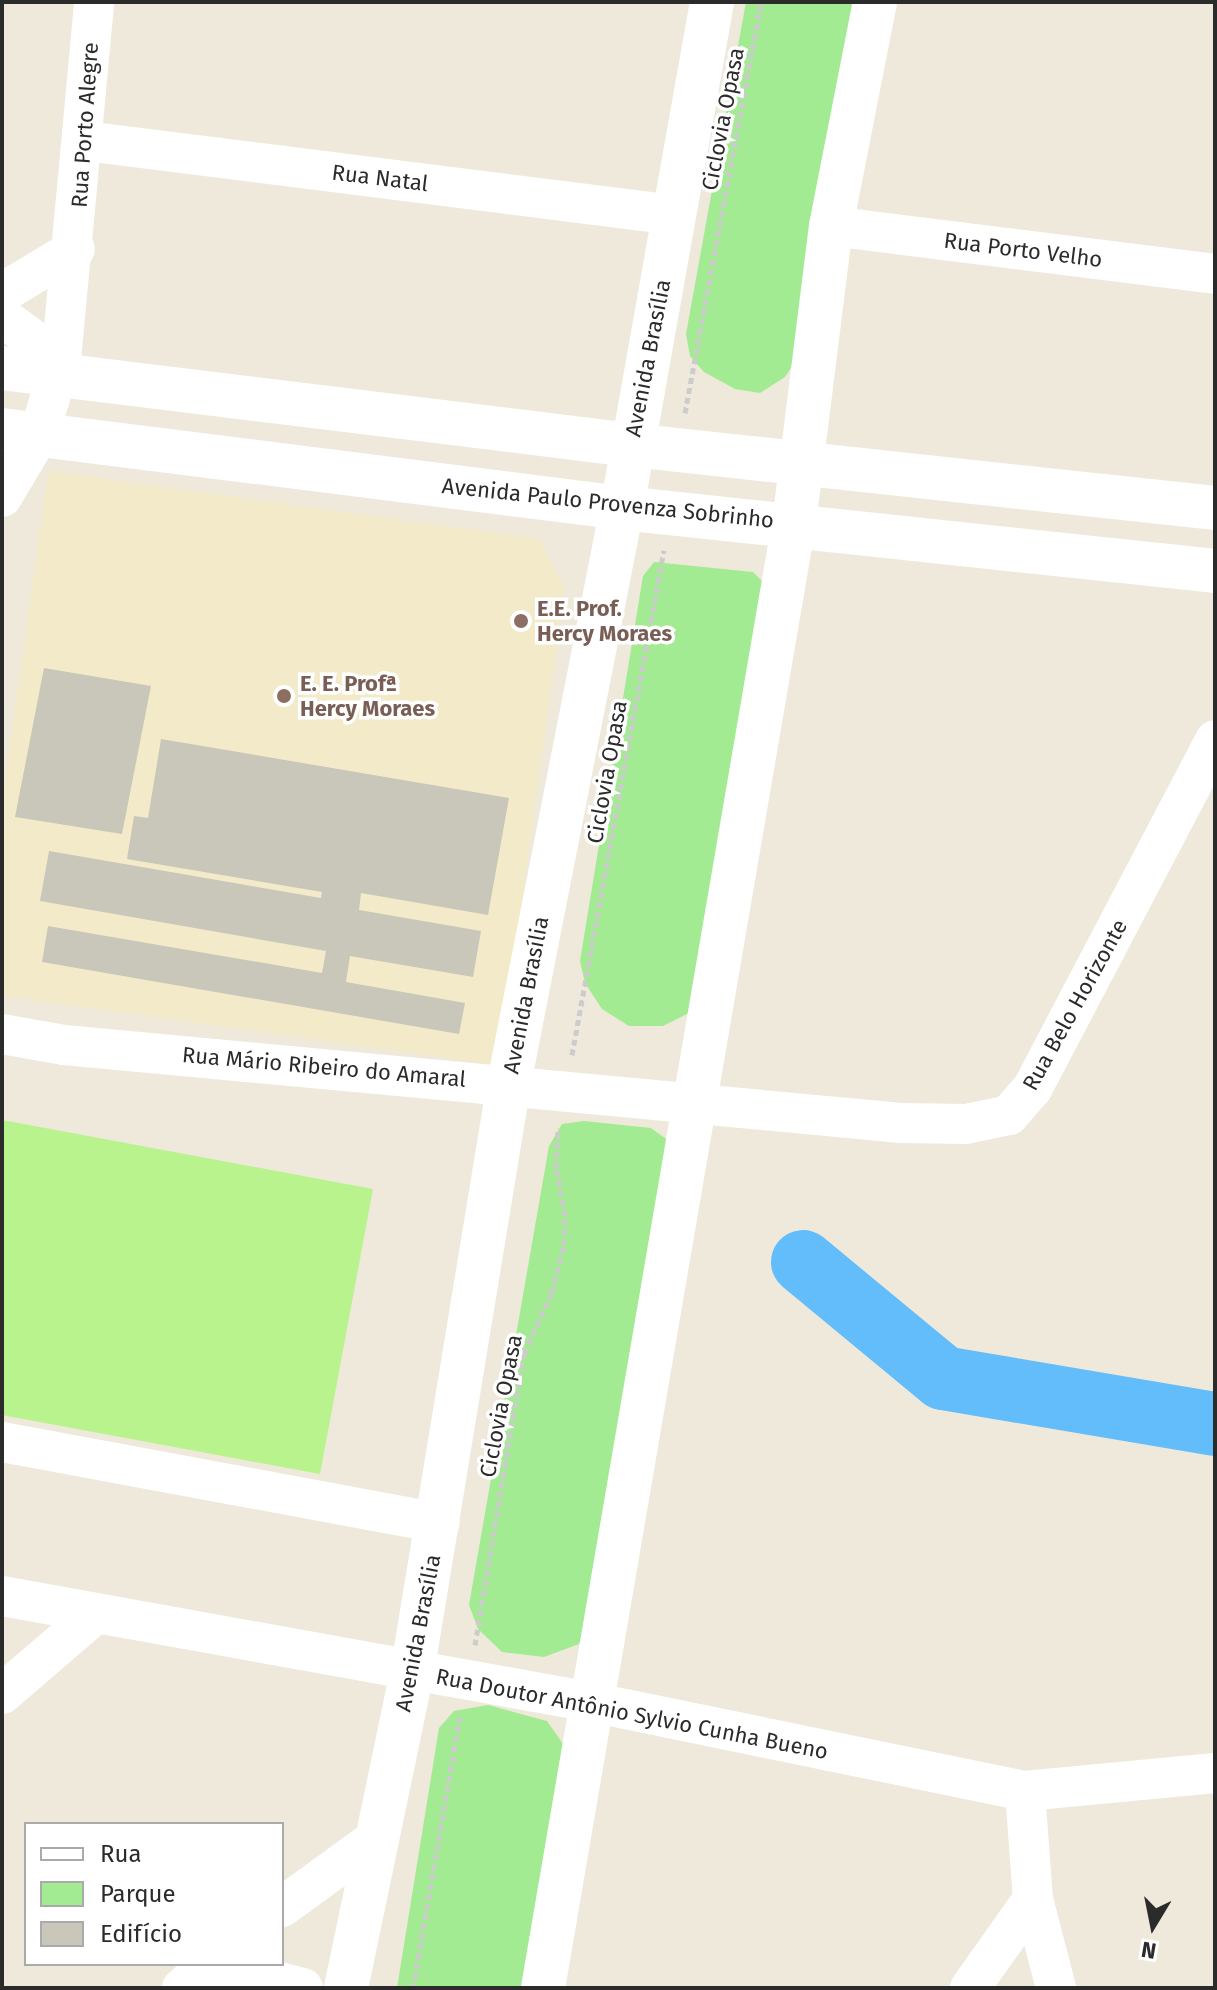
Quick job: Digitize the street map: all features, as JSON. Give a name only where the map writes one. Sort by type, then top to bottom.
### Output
[{"type":"main road","name":"Avenida Brasília","points":[[346,1988],[373,1841],[412,1673],[440,1523],[509,1083],[622,508],[712,2]]},
{"type":"main road","points":[[543,1988],[596,1703],[794,523],[831,226],[875,2]]},
{"type":"main road","points":[[2,368],[59,368],[631,445],[1215,508]]},
{"type":"main road","name":"Avenida Paulo Provenza Sobrinho","points":[[21,433],[622,508],[794,523],[1215,571]]},
{"type":"street","name":"Rua Porto Alegre","points":[[2,497],[21,433],[59,368],[75,249],[94,2]]},
{"type":"street","name":"Rua Natal","points":[[85,141],[675,215]]},
{"type":"street","name":"Rua Porto Velho","points":[[831,226],[1215,274]]},
{"type":"street","points":[[2,293],[75,249]]},
{"type":"street","points":[[2,317],[59,368]]},
{"type":"street","name":"Rua Belo Horizonte","points":[[694,1105],[901,1123],[966,1124],[1009,1115],[1032,1089],[1215,740]]},
{"type":"street","name":"Rua Mário Ribeiro do Amaral","points":[[2,1034],[64,1045],[509,1083],[694,1105]]},
{"type":"street","points":[[2,1442],[440,1523]]},
{"type":"street","name":"Rua Doutor Antônio Sylvio Cunha Bueno","points":[[2,1596],[412,1673],[596,1703],[1025,1791],[1215,1773]]},
{"type":"street","points":[[2,1694],[94,1615]]},
{"type":"street","points":[[1025,1791],[1033,1899],[1056,1988]]},
{"type":"street","points":[[284,1906],[373,1841]]},
{"type":"street","points":[[970,1988],[1033,1899]]},
{"type":"street","points":[[182,1988],[208,1966]]},
{"type":"street","points":[[220,1966],[288,1980],[303,1988]]},
{"type":"path","name":"Ciclovia Opasa","points":[[685,416],[761,2]]},
{"type":"path","name":"Ciclovia Opasa","points":[[577,1029],[665,544]]},
{"type":"path","name":"Ciclovia Opasa","points":[[471,1656],[524,1353],[552,1292],[564,1245],[565,1215],[556,1168],[559,1120]]},
{"type":"path","points":[[413,1988],[462,1709]]},
{"type":"shaded area","name":"E. E. Profª Hercy Moraes","points":[[48,471],[539,539],[565,589],[499,1065],[2,996],[2,802]]},
{"type":"green space","points":[[746,2],[865,2],[802,351],[785,377],[760,393],[735,389],[704,372],[690,356],[686,334]]},
{"type":"green space","points":[[654,562],[753,572],[771,590],[689,1013],[663,1026],[629,1026],[602,1009],[585,983],[580,961],[643,576]]},
{"type":"green space","points":[[2,1120],[373,1189],[320,1474],[2,1415]]},
{"type":"green space","points":[[584,1121],[651,1128],[673,1144],[590,1621],[579,1644],[544,1657],[502,1652],[478,1629],[469,1605],[549,1146],[562,1124]]},
{"type":"green space","points":[[488,1705],[547,1721],[573,1758],[529,1988],[397,1988],[439,1728],[454,1711]]},
{"type":"building","points":[[44,668],[151,686],[122,834],[15,817]]},
{"type":"building","points":[[161,739],[509,798],[488,915],[361,893],[359,910],[481,931],[473,977],[350,956],[346,982],[465,1003],[459,1034],[42,962],[48,926],[322,973],[326,951],[40,901],[49,851],[321,898],[322,892],[127,859],[134,816],[148,818]]},
{"type":"waterway","points":[[803,1262],[943,1378],[1215,1424]]},
{"type":"place","name":"E.E. Prof. Hercy Moraes","points":[[521,621]]},
{"type":"place","name":"E. E. Profª Hercy Moraes","points":[[284,696]]}]
